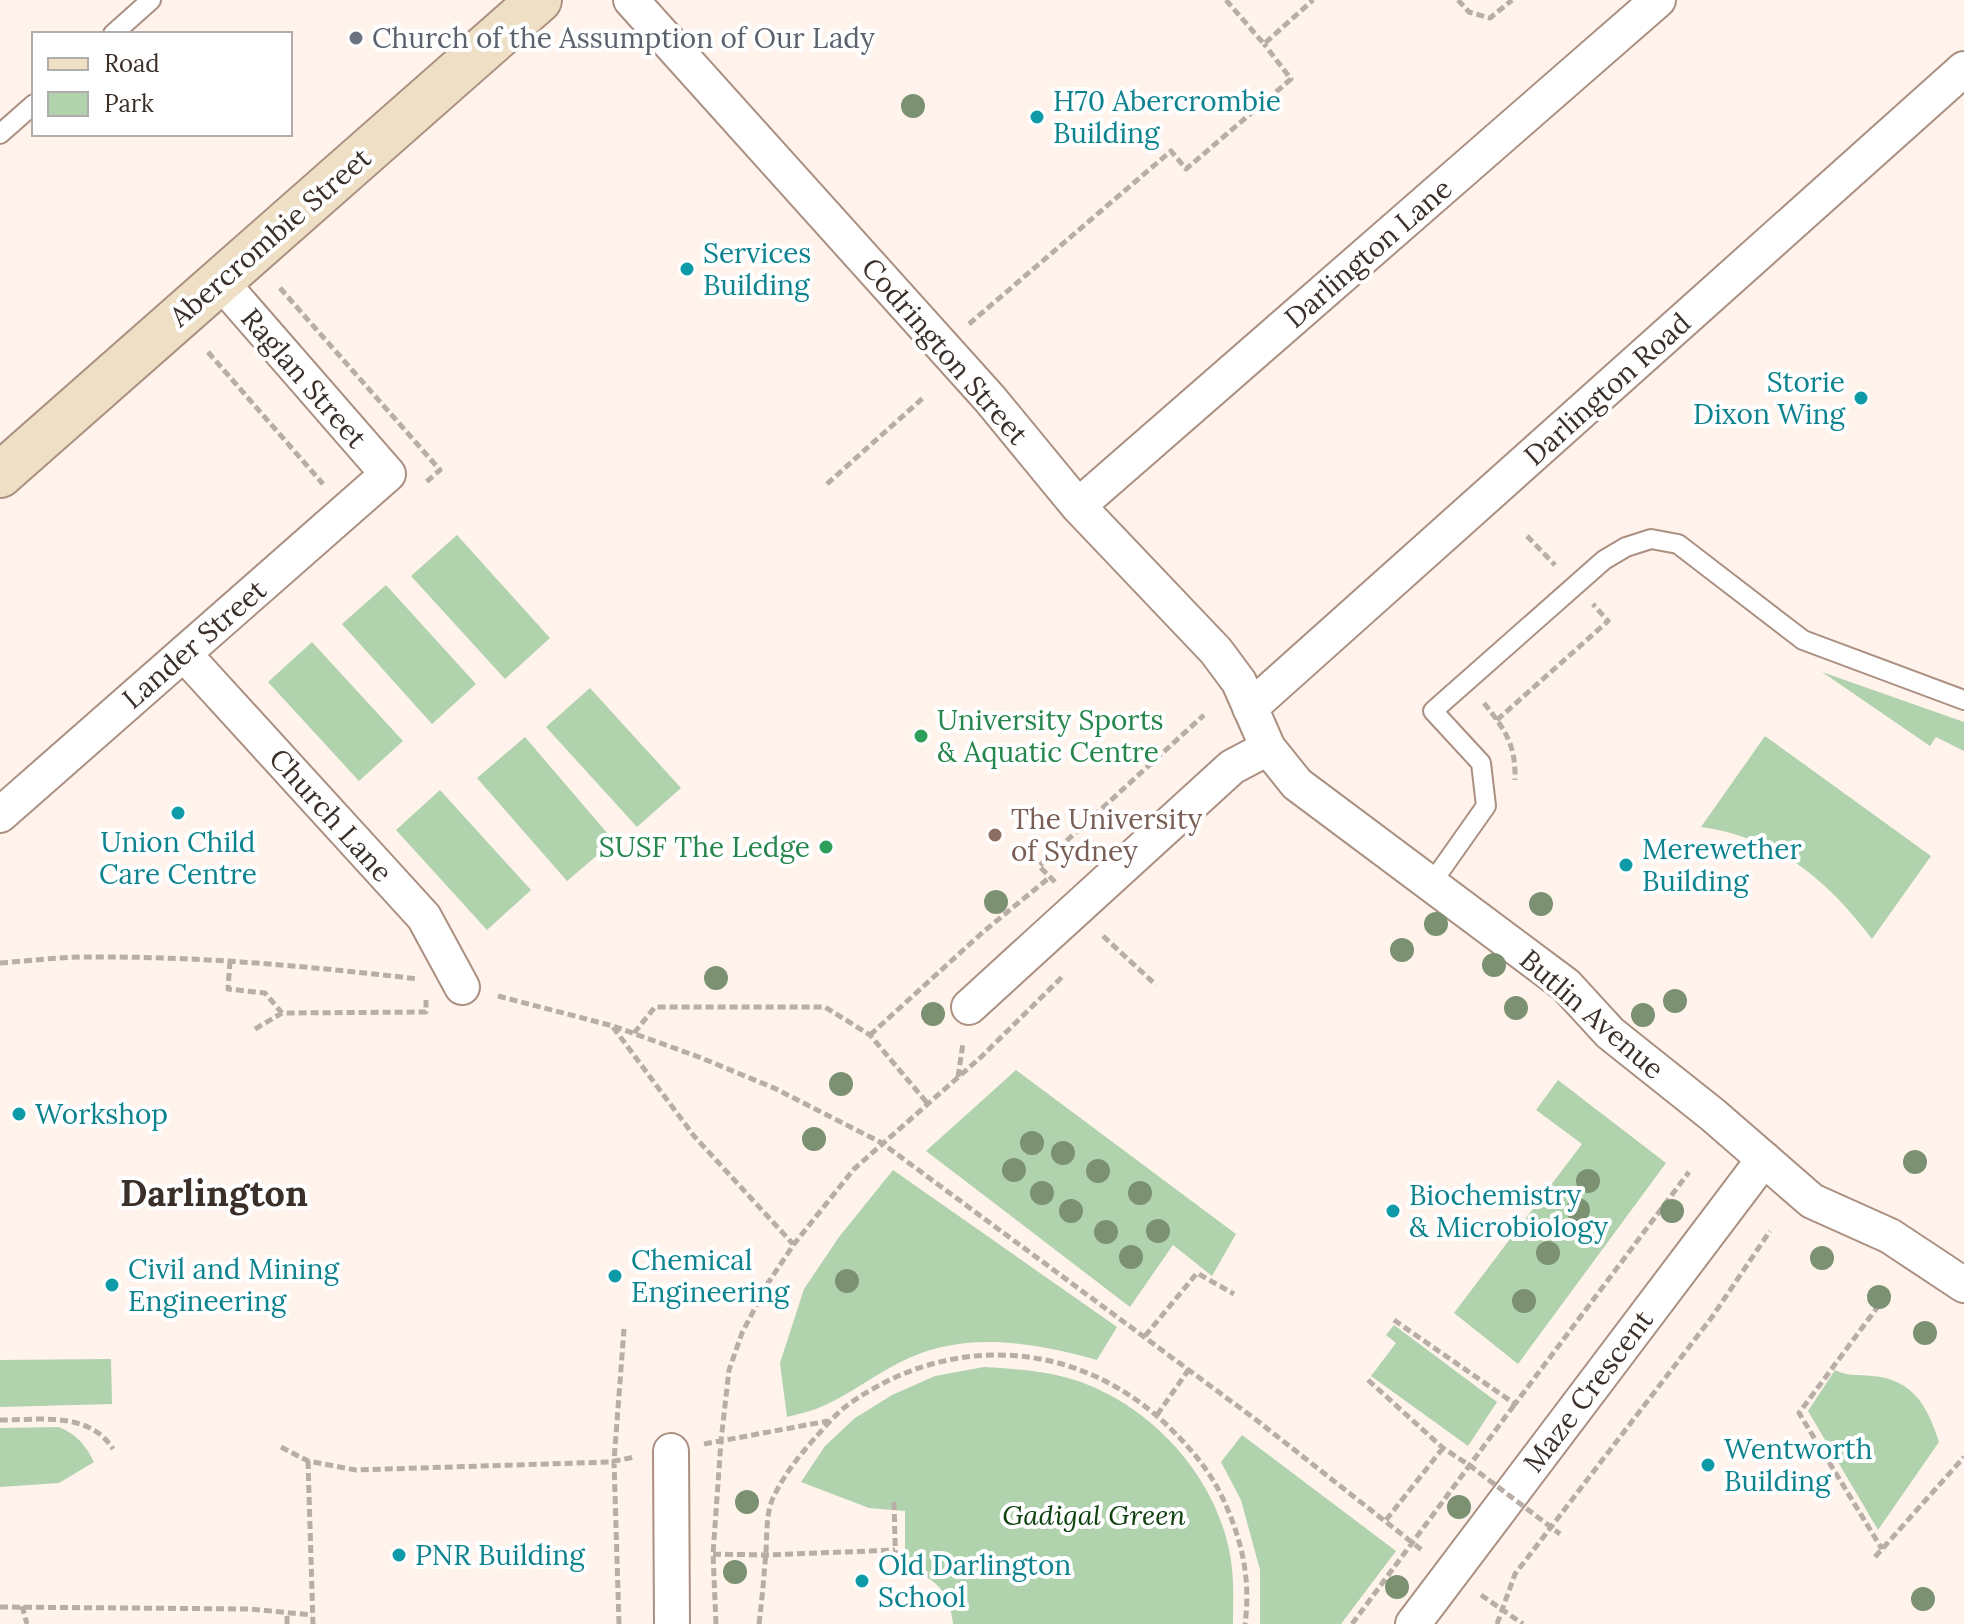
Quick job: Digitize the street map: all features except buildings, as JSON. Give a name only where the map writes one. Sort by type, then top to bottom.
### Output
[{"type":"street","name":"Abercrombie Street","points":[[0,475],[539,0]]},
{"type":"street","name":"Codrington Street","points":[[631,0],[990,399],[1078,506],[1216,651],[1239,682],[1250,708]]},
{"type":"street","name":"Darlington Lane","points":[[1078,506],[1658,0]]},
{"type":"street","name":"Darlington Road","points":[[1250,708],[1964,69]]},
{"type":"street","name":"Raglan Street","points":[[220,281],[388,474]]},
{"type":"street","name":"Lander Street","points":[[0,815],[388,474]]},
{"type":"street","name":"Church Lane","points":[[184,654],[424,917],[462,987]]},
{"type":"street","name":"Butlin Avenue","points":[[1250,708],[1268,748],[1281,767],[1313,799],[1566,985],[1610,1033],[1812,1201],[1890,1236],[1964,1285]]},
{"type":"street","points":[[969,1007],[1232,767],[1268,748]]},
{"type":"street","name":"Maze Crescent","points":[[1413,1624],[1764,1159]]},
{"type":"street","points":[[671,1451],[672,1624]]},
{"type":"lane","points":[[115,32],[151,0]]},
{"type":"lane","points":[[0,134],[32,106]]},
{"type":"lane","points":[[1431,884],[1486,806],[1481,763],[1433,711],[1604,560],[1626,547],[1651,539],[1678,544],[1803,640],[1964,700]]},
{"type":"path","points":[[979,315],[1171,151],[1186,169],[1291,79],[1226,0]]},
{"type":"path","points":[[1264,44],[1313,0]]},
{"type":"path","points":[[1458,0],[1469,12],[1490,18],[1512,0]]},
{"type":"path","points":[[280,288],[430,459]]},
{"type":"path","points":[[208,352],[329,491]]},
{"type":"path","points":[[827,484],[924,397]]},
{"type":"path","points":[[1497,720],[1608,621],[1588,599]]},
{"type":"path","points":[[1080,905],[1039,866],[1204,715]]},
{"type":"path","points":[[870,1035],[983,932],[1050,877]]},
{"type":"path","points":[[1103,936],[1156,985]]},
{"type":"path","points":[[0,963],[84,957],[230,961],[419,979],[613,1026],[774,1088],[882,1143],[1189,1369],[1425,1553]]},
{"type":"path","points":[[230,961],[228,989],[265,993],[282,1013]]},
{"type":"path","points":[[634,1033],[655,1007],[825,1007],[870,1035],[928,1104]]},
{"type":"path","points":[[255,1029],[282,1013],[426,1012]]},
{"type":"path","points":[[613,1026],[694,1136],[794,1244]]},
{"type":"path","points":[[716,1624],[713,1554],[721,1441],[729,1370],[742,1333],[768,1283],[794,1244],[854,1169],[958,1078]]},
{"type":"path","points":[[1352,1624],[1689,1172]]},
{"type":"path","points":[[1497,1624],[1515,1574],[1712,1317],[1770,1231]]},
{"type":"path","points":[[1145,1336],[1197,1273],[1234,1294]]},
{"type":"path","points":[[1879,1305],[1799,1413],[1882,1549]]},
{"type":"path","points":[[1394,1320],[1515,1404]]},
{"type":"path","points":[[619,1624],[614,1461],[624,1329]]},
{"type":"path","points":[[759,1624],[772,1501],[793,1462],[831,1420],[847,1405],[926,1363],[1004,1354],[1037,1358],[1089,1372],[1127,1393],[1157,1415],[1186,1444],[1211,1475],[1237,1531],[1248,1578],[1245,1624]]},
{"type":"path","points":[[1157,1415],[1189,1369]]},
{"type":"path","points":[[1368,1380],[1443,1448],[1560,1534]]},
{"type":"path","points":[[0,1420],[76,1420],[108,1441],[113,1449]]},
{"type":"path","points":[[281,1447],[308,1461],[356,1470],[614,1461],[831,1420]]},
{"type":"path","points":[[1386,1520],[1443,1448]]},
{"type":"path","points":[[1875,1557],[1964,1457]]},
{"type":"path","points":[[308,1461],[313,1624]]},
{"type":"path","points":[[894,1502],[896,1577]]},
{"type":"path","points":[[713,1554],[895,1550]]},
{"type":"path","points":[[1477,1593],[1523,1624]]},
{"type":"path","points":[[22,1606],[27,1624]]},
{"type":"path","points":[[0,1607],[250,1609],[312,1615]]},
{"type":"path","points":[[287,1614],[287,1624]]},
{"type":"green space","points":[[457,535],[550,638],[505,679],[411,576]]},
{"type":"green space","points":[[386,585],[476,684],[432,724],[342,624]]},
{"type":"green space","points":[[312,642],[403,741],[359,781],[268,682]]},
{"type":"green space","points":[[1822,672],[1964,722],[1964,751],[1936,737],[1930,746]]},
{"type":"green space","points":[[590,688],[681,788],[637,827],[546,727]]},
{"type":"green space","points":[[1765,736],[1931,856],[1872,939],[1818,880],[1777,851],[1729,833],[1701,827]]},
{"type":"green space","points":[[525,737],[614,841],[567,881],[477,778]]},
{"type":"green space","points":[[440,790],[531,890],[487,930],[396,830]]},
{"type":"green space","points":[[1016,1070],[1236,1234],[1212,1276],[1173,1245],[1130,1307],[926,1151]]},
{"type":"green space","points":[[1558,1080],[1666,1163],[1518,1364],[1454,1313],[1582,1144],[1536,1110]]},
{"type":"green space","points":[[893,1170],[1117,1327],[1097,1360],[1003,1342],[956,1345],[909,1358],[834,1401],[787,1417],[780,1363],[804,1289],[839,1237]]},
{"type":"green space","points":[[1394,1325],[1497,1402],[1468,1446],[1371,1376],[1396,1343],[1386,1335]]},
{"type":"green space","points":[[111,1359],[112,1404],[0,1407],[0,1360]]},
{"type":"green space","name":"Gadigal Green","points":[[984,1367],[1045,1373],[1081,1382],[1136,1411],[1161,1432],[1201,1481],[1216,1509],[1232,1569],[1233,1624],[953,1624],[944,1593],[925,1576],[905,1565],[905,1511],[869,1508],[801,1482],[825,1446],[855,1418],[892,1395],[935,1376]]},
{"type":"green space","points":[[1835,1370],[1886,1378],[1908,1389],[1930,1417],[1939,1442],[1878,1530],[1808,1411]]},
{"type":"green space","points":[[59,1427],[80,1441],[94,1462],[59,1483],[0,1487],[0,1428]]},
{"type":"green space","name":"Gadigal Green","points":[[1242,1435],[1396,1551],[1341,1624],[1260,1624],[1260,1570],[1241,1500],[1221,1462]]},
{"type":"place","name":"Church of the Assumption of Our Lady","points":[[356,38]]},
{"type":"place","name":"H70 Abercrombie Building","points":[[1037,117]]},
{"type":"place","name":"Services Building","points":[[687,269]]},
{"type":"place","name":"Storie Dixon Wing","points":[[1861,398]]},
{"type":"place","name":"University Sports & Aquatic Centre","points":[[921,736]]},
{"type":"place","name":"Union Child Care Centre","points":[[178,813]]},
{"type":"place","name":"The University of Sydney","points":[[995,835]]},
{"type":"place","name":"SUSF The Ledge","points":[[826,847]]},
{"type":"place","name":"Merewether Building","points":[[1626,865]]},
{"type":"place","name":"Workshop","points":[[19,1114]]},
{"type":"place","name":"Biochemistry & Microbiology","points":[[1393,1211]]},
{"type":"place","name":"Chemical Engineering","points":[[615,1276]]},
{"type":"place","name":"Civil and Mining Engineering","points":[[112,1285]]},
{"type":"place","name":"Wentworth Building","points":[[1708,1465]]},
{"type":"place","name":"PNR Building","points":[[399,1555]]},
{"type":"place","name":"Old Darlington School","points":[[862,1581]]},
{"type":"district","name":"Darlington","points":[[214,1193]]}]
